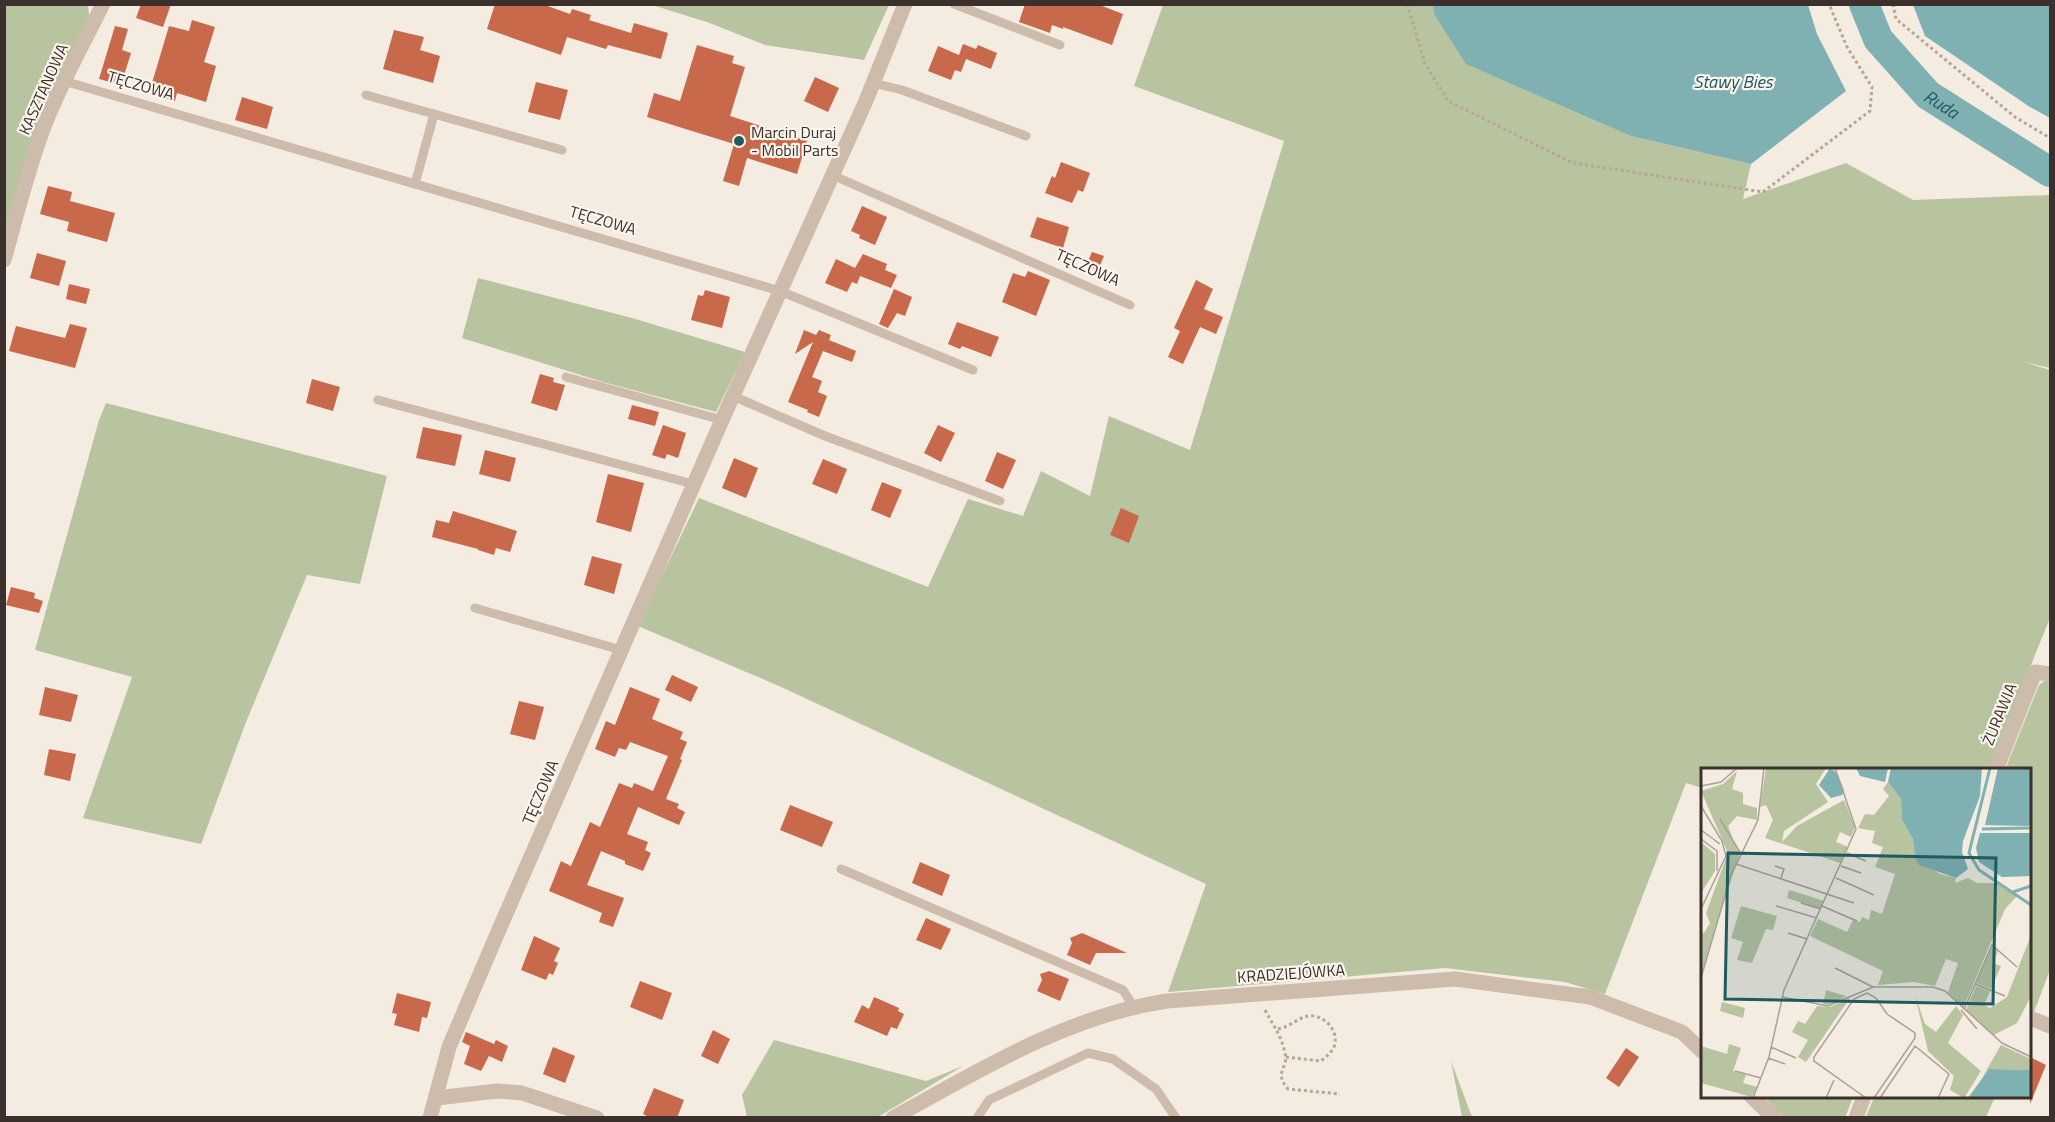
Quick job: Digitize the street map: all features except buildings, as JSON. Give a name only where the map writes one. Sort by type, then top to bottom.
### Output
[{"type":"street","name":"TĘCZOWA","points":[[430,1118],[449,1047],[693,484],[873,83],[904,4]]},
{"type":"street","name":"KASZTANOWA","points":[[4,260],[28,172],[45,124],[101,6]]},
{"type":"street","name":"ŻURAWIA","points":[[1997,768],[2043,673]]},
{"type":"street","name":"KRADZIEJÓWKA","points":[[893,1118],[1018,1050],[1081,1022],[1133,1006],[1262,993],[1455,979],[1590,997],[1682,1032],[1701,1050]]},
{"type":"street","points":[[2031,1018],[2050,1026]]},
{"type":"street","points":[[436,1098],[497,1091],[522,1093],[597,1118]]},
{"type":"street","points":[[1754,1098],[1774,1118]]},
{"type":"street","points":[[1856,1118],[1863,1098]]},
{"type":"lane","points":[[954,4],[1060,45]]},
{"type":"lane","name":"TĘCZOWA","points":[[64,81],[780,291],[973,370]]},
{"type":"lane","points":[[873,83],[902,90],[1026,136]]},
{"type":"lane","points":[[366,95],[562,150]]},
{"type":"lane","points":[[415,184],[434,114]]},
{"type":"lane","name":"TĘCZOWA","points":[[832,175],[1130,305]]},
{"type":"lane","points":[[566,377],[722,420]]},
{"type":"lane","points":[[733,396],[825,436],[1000,501]]},
{"type":"lane","points":[[378,400],[693,484]]},
{"type":"lane","points":[[475,608],[621,650]]},
{"type":"lane","points":[[841,869],[1123,990],[1133,1006]]},
{"type":"lane","points":[[977,1118],[989,1100],[1088,1053],[1113,1059],[1156,1089],[1176,1118]]},
{"type":"path","points":[[1407,4],[1425,64],[1448,101],[1573,163],[1763,192],[1870,111],[1872,87],[1847,47],[1830,4]]},
{"type":"path","points":[[1893,4],[1896,19],[2015,117],[2050,138]]},
{"type":"path","points":[[1262,993],[1266,1011],[1278,1029],[1286,1057],[1280,1073],[1288,1089],[1340,1094]]},
{"type":"path","points":[[1278,1029],[1307,1016],[1319,1017],[1330,1025],[1335,1036],[1334,1046],[1329,1055],[1321,1061],[1286,1057]]},
{"type":"green space","points":[[5,5],[88,5],[89,15],[5,234]]},
{"type":"green space","points":[[652,5],[889,5],[864,60],[765,45],[707,22]]},
{"type":"green space","points":[[1163,5],[1433,5],[1434,14],[1631,136],[1751,164],[1743,199],[1846,163],[1913,200],[2050,195],[2050,368],[2021,361],[2050,370],[2050,618],[1989,768],[1701,768],[1701,788],[1686,783],[1605,994],[1565,982],[1445,968],[1168,992],[1206,884],[779,686],[638,626],[699,498],[928,587],[968,499],[1023,516],[1041,471],[1090,496],[1109,416],[1190,450],[1284,141],[1134,86]]},
{"type":"green space","points":[[478,278],[632,318],[745,352],[716,412],[603,382],[462,338]]},
{"type":"green space","points":[[106,403],[387,476],[360,584],[307,575],[246,722],[201,844],[83,818],[132,677],[35,650],[99,420]]},
{"type":"green space","points":[[2047,679],[2050,683],[2050,970],[2034,1012],[2031,1010],[2031,768],[2006,768],[2039,685]]},
{"type":"green space","points":[[774,1040],[926,1081],[963,1066],[878,1117],[747,1117],[742,1095]]},
{"type":"green space","points":[[1451,1061],[1472,1117],[1462,1117]]},
{"type":"green space","points":[[1765,1098],[1853,1098],[1845,1118],[1783,1117]]},
{"type":"green space","points":[[1873,1098],[1995,1098],[1986,1117],[1866,1117]]},
{"type":"water","name":"Stawy Bies","points":[[1433,5],[1808,5],[1817,34],[1846,91],[1751,164],[1631,136],[1466,64],[1434,14]]},
{"type":"water","points":[[1913,5],[2050,5],[2050,118],[1925,36]]},
{"type":"waterway","name":"Ruda","points":[[1864,4],[1878,39],[1928,95],[2050,172]]},
{"type":"place","name":"Marcin Duraj - Mobil Parts","points":[[739,141]]}]
